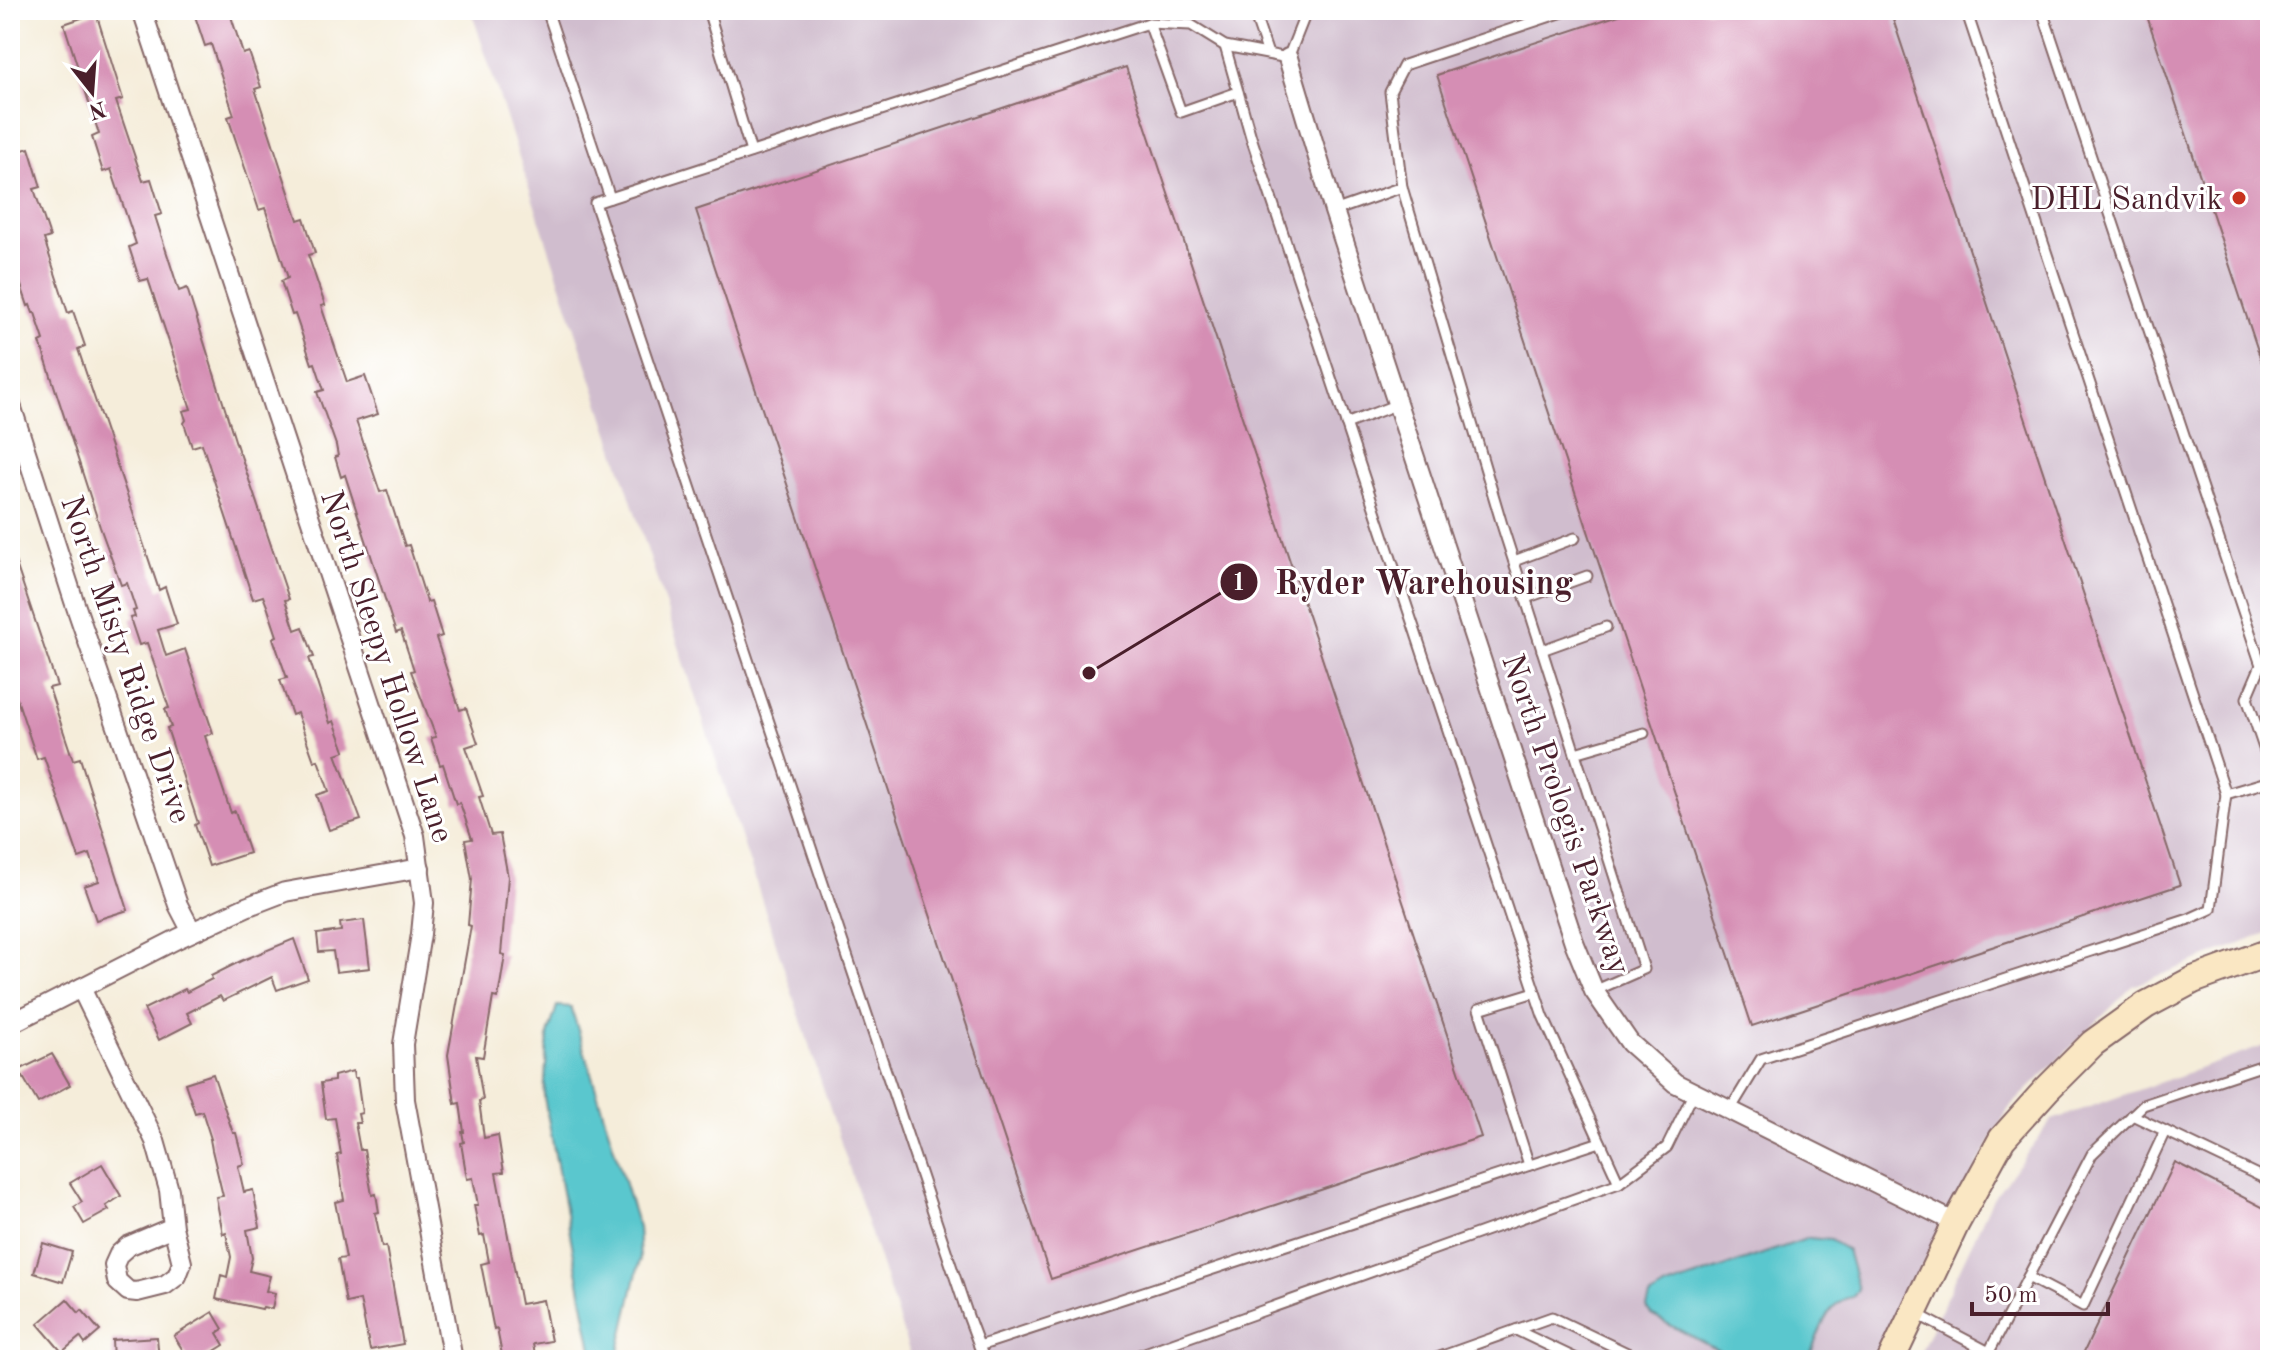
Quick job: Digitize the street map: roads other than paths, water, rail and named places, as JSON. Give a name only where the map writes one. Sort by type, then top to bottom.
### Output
[{"type":"street","name":"North Sleepy Hollow Lane","points":[[142,10],[415,836],[424,903],[403,1044],[405,1100],[453,1360]]},
{"type":"street","name":"North Prologis Parkway","points":[[1288,58],[1334,211],[1574,942],[1594,991],[1630,1043],[1675,1083],[1956,1223]]},
{"type":"street","name":"North Misty Ridge Drive","points":[[10,402],[173,891],[192,932]]},
{"type":"street","points":[[10,1024],[192,932],[285,892],[420,868]]},
{"type":"street","points":[[1891,1360],[1956,1223],[2002,1139],[2093,1043],[2146,1005],[2181,986],[2270,952]]},
{"type":"street","points":[[81,988],[155,1141],[169,1190],[173,1227]]},
{"type":"lane","points":[[547,10],[610,198]]},
{"type":"lane","points":[[708,10],[751,152]]},
{"type":"lane","points":[[1253,10],[1268,54]]},
{"type":"lane","points":[[989,1360],[983,1356],[979,1346],[595,203],[1149,23],[1191,25],[1225,46],[1288,58],[1307,10]]},
{"type":"lane","points":[[1569,10],[1404,65],[1390,92],[1402,187],[1514,561],[1644,969],[1594,991]]},
{"type":"lane","points":[[1730,1110],[1761,1059],[2160,929],[2211,909],[2226,794],[1966,10]]},
{"type":"lane","points":[[2042,10],[2261,665],[2247,698],[2270,766]]},
{"type":"lane","points":[[1149,23],[1181,112],[1238,92]]},
{"type":"lane","points":[[1225,46],[1251,137],[1543,1016],[1619,1183]]},
{"type":"lane","points":[[1334,211],[1402,187]]},
{"type":"lane","points":[[1346,424],[1398,404]]},
{"type":"lane","points":[[1514,561],[1575,538]]},
{"type":"lane","points":[[1526,598],[1587,576]]},
{"type":"lane","points":[[1542,650],[1606,627]]},
{"type":"lane","points":[[1575,753],[1644,733]]},
{"type":"lane","points":[[2226,794],[2270,781]]},
{"type":"lane","points":[[1529,1165],[1479,1009],[1535,992]]},
{"type":"lane","points":[[1915,1313],[1987,1356],[2092,1154],[2143,1105],[2270,1063]]},
{"type":"lane","points":[[1125,1360],[1619,1183],[1667,1147],[1694,1092]]},
{"type":"lane","points":[[2132,1115],[2270,1181]]},
{"type":"lane","points":[[2028,1277],[2083,1306],[2165,1131]]},
{"type":"lane","points":[[979,1346],[1600,1142]]},
{"type":"lane","points":[[1431,1360],[1552,1317],[1642,1360]]},
{"type":"lane","points":[[1516,1330],[1579,1360]]},
{"type":"water","points":[[557,1006],[571,1007],[638,1227],[640,1259],[617,1360],[594,1360],[544,1097],[548,1035]]},
{"type":"water","points":[[1809,1238],[1830,1240],[1847,1250],[1858,1289],[1853,1297],[1844,1299],[1830,1312],[1808,1360],[1736,1360],[1651,1315],[1647,1307],[1650,1297],[1664,1288]]},
{"type":"place","name":"DHL Sandvik","points":[[2239,198]]},
{"type":"place","name":"Ryder Warehousing","points":[[1089,673]]}]
